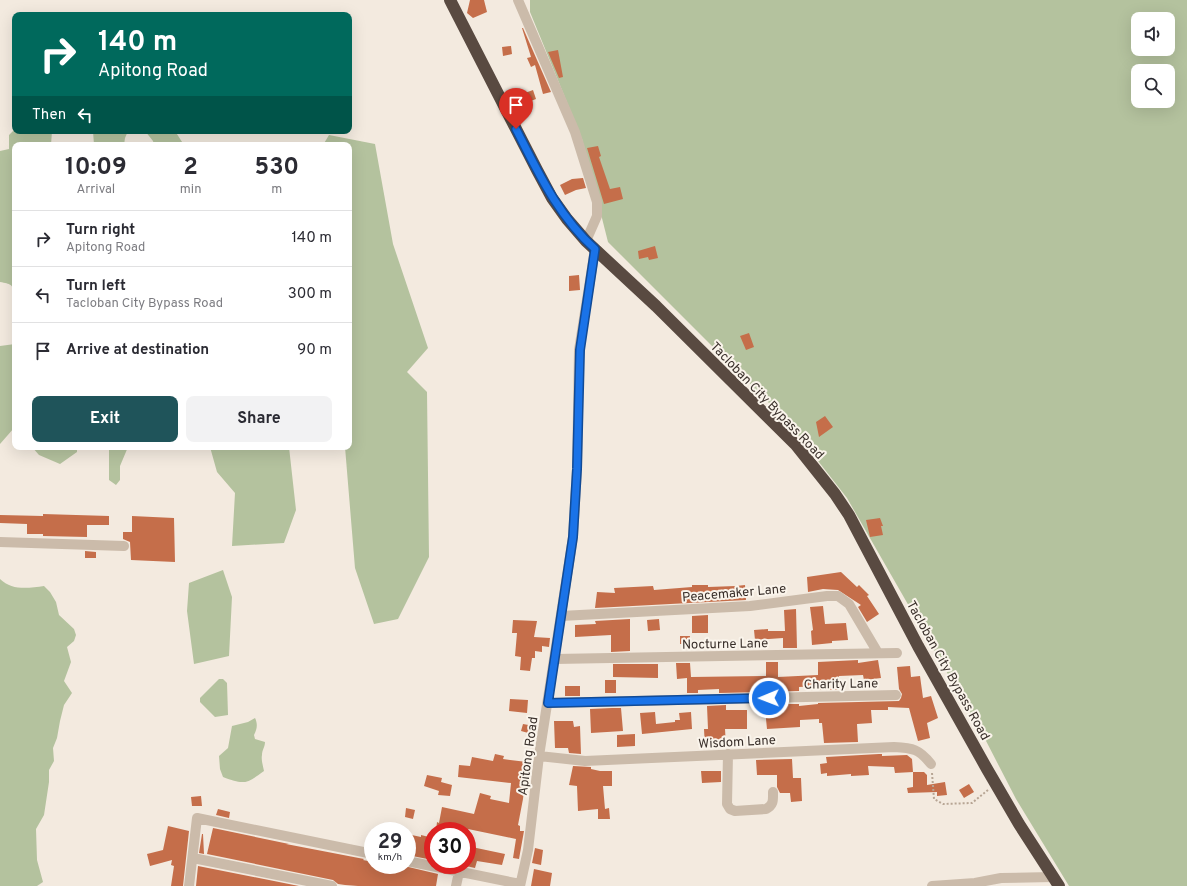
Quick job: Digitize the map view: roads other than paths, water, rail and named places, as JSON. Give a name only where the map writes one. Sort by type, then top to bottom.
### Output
[{"type":"highway","name":"Tacloban City Bypass Road","points":[[450,0],[552,198],[566,219],[796,445],[836,494],[849,515],[918,646],[1019,824],[1056,882]]},
{"type":"street","name":"Apitong Road","points":[[518,0],[575,132],[597,202],[597,216],[591,245],[580,350],[577,469],[573,530],[555,659],[539,756],[528,850],[520,885]]},
{"type":"street","points":[[0,542],[124,546]]},
{"type":"street","name":"Peacemaker Lane","points":[[561,616],[750,606],[827,596],[838,596],[849,604],[878,653]]},
{"type":"street","name":"Nocturne Lane","points":[[555,659],[897,653]]},
{"type":"street","name":"Charity Lane","points":[[548,703],[896,695]]},
{"type":"street","name":"Wisdom Lane","points":[[539,756],[585,761],[894,746],[910,748],[922,754],[931,764]]},
{"type":"street","points":[[728,754],[728,804],[730,809],[735,811],[766,809],[771,807],[773,802],[773,792]]},
{"type":"street","points":[[189,886],[198,818],[364,852]]},
{"type":"street","points":[[192,858],[312,884],[332,886]]},
{"type":"street","points":[[456,886],[459,874]]},
{"type":"street","points":[[468,874],[520,885]]},
{"type":"street","points":[[932,886],[975,883],[1001,878],[1056,882]]}]
